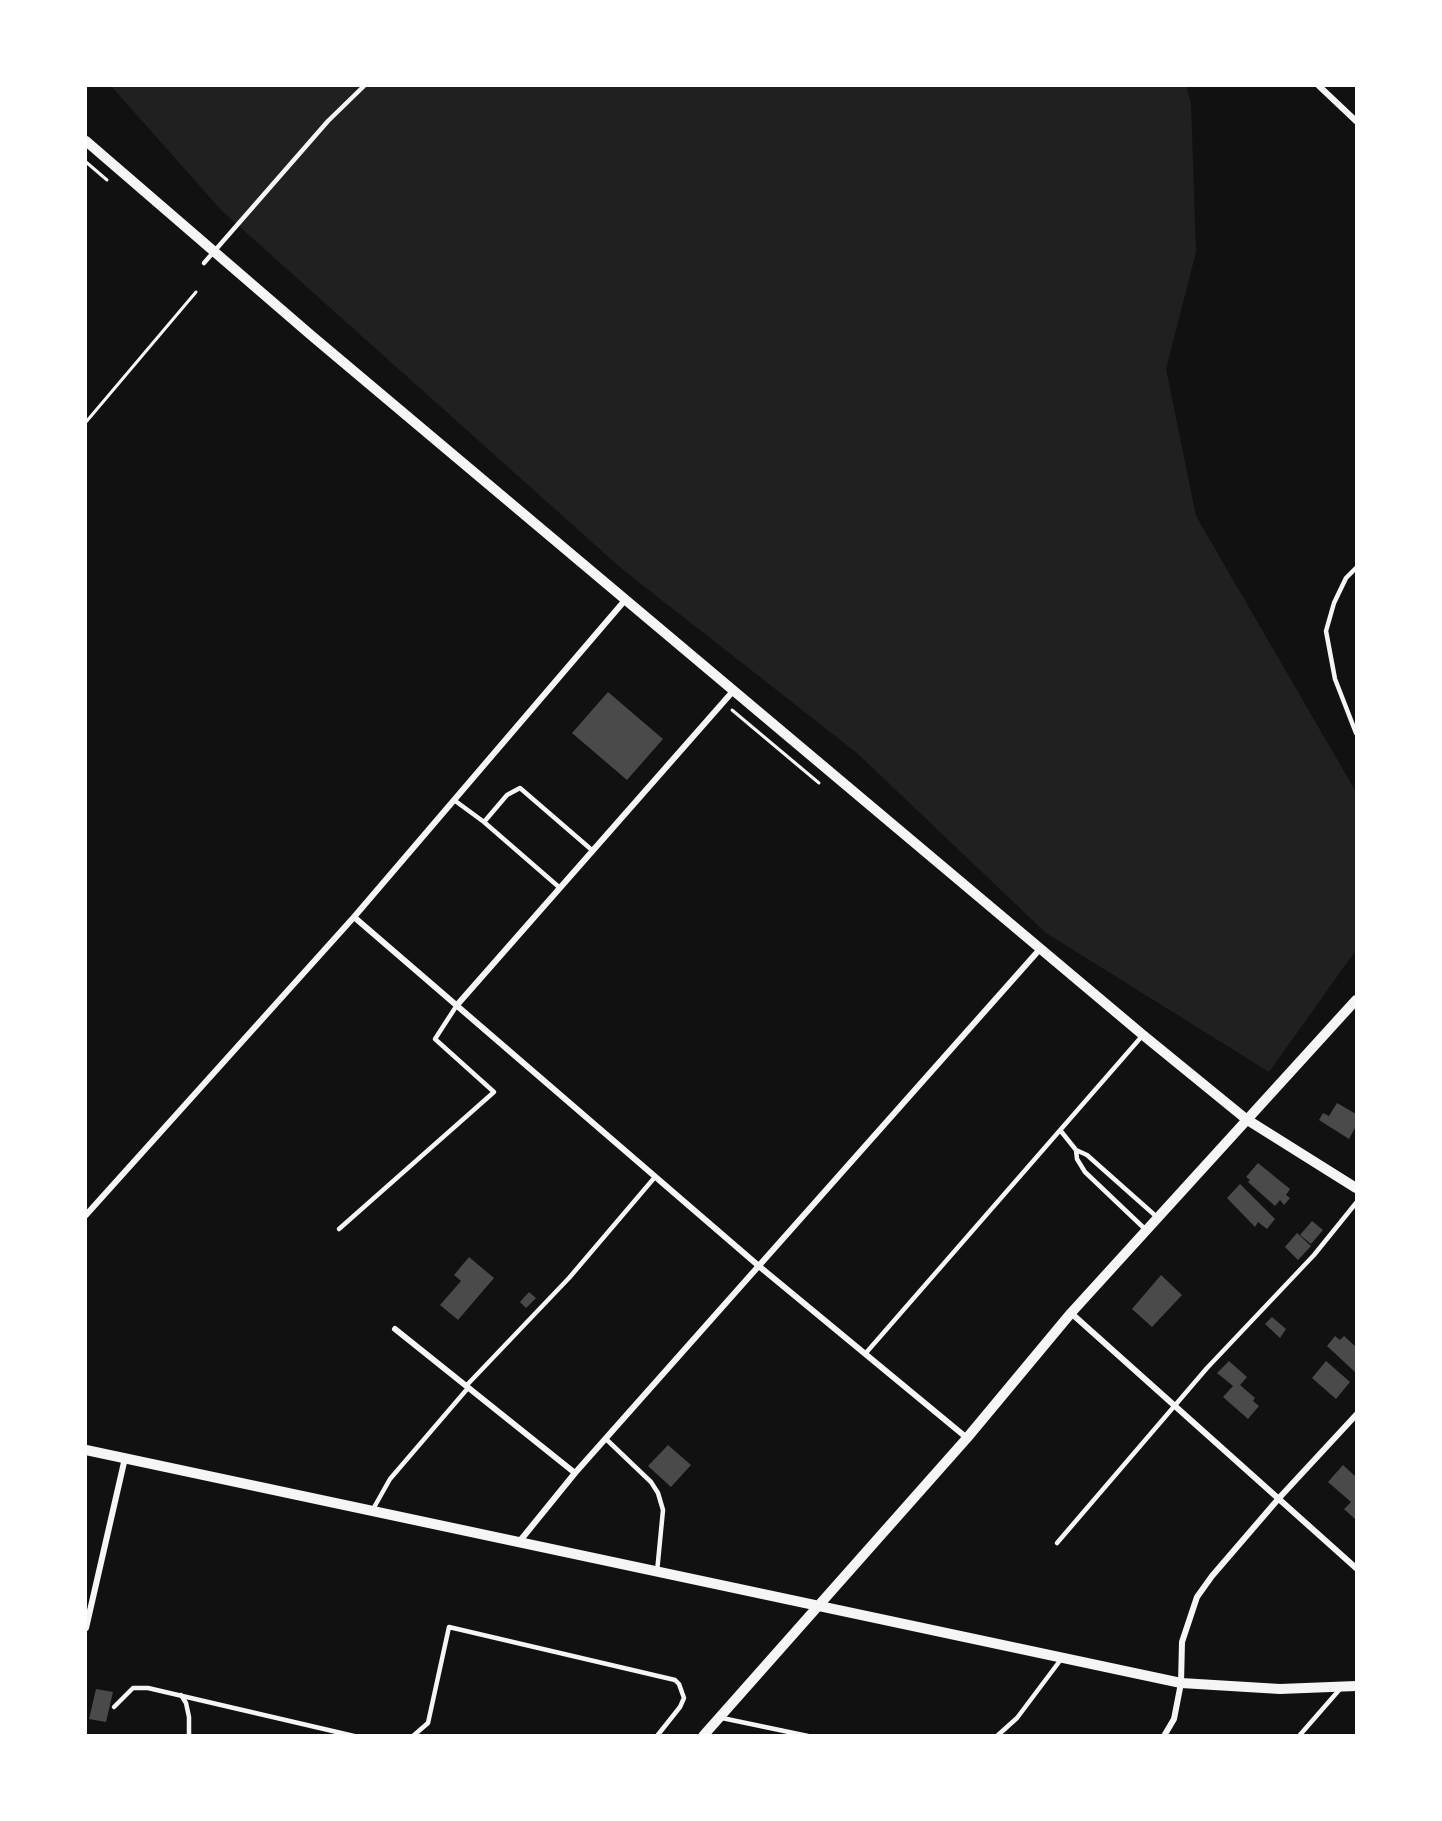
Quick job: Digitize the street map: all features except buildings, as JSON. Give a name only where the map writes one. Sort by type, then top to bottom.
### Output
[{"type":"street","points":[[1319,86],[1356,121]]},
{"type":"street","points":[[86,141],[214,253],[1143,1035],[1246,1119],[1356,1188]]},
{"type":"street","points":[[86,1215],[354,917],[626,599]]},
{"type":"street","points":[[457,1005],[734,690]]},
{"type":"street","points":[[354,917],[760,1267],[967,1438]]},
{"type":"street","points":[[519,1542],[575,1473],[1040,949]]},
{"type":"street","points":[[703,1736],[967,1438],[1071,1313],[1356,1000]]},
{"type":"street","points":[[1071,1313],[1280,1497],[1356,1568]]},
{"type":"street","points":[[395,1329],[575,1473]]},
{"type":"street","points":[[1164,1736],[1174,1719],[1181,1683],[1182,1642],[1197,1597],[1212,1576],[1280,1497],[1356,1415]]},
{"type":"street","points":[[86,1450],[1181,1683],[1280,1689],[1356,1686]]},
{"type":"street","points":[[86,1628],[125,1458]]},
{"type":"lane","points":[[204,263],[328,121],[364,86]]},
{"type":"lane","points":[[1356,568],[1346,578],[1334,603],[1326,631],[1335,679],[1356,733]]},
{"type":"lane","points":[[484,822],[507,795],[520,788],[593,851]]},
{"type":"lane","points":[[454,800],[484,822],[560,888]]},
{"type":"lane","points":[[339,1229],[494,1092],[435,1039],[457,1005]]},
{"type":"lane","points":[[865,1354],[1143,1035]]},
{"type":"lane","points":[[1060,1130],[1076,1150],[1087,1155],[1158,1218]]},
{"type":"lane","points":[[1076,1150],[1077,1159],[1085,1172],[1146,1231]]},
{"type":"lane","points":[[372,1511],[390,1479],[467,1387],[568,1278],[655,1177]]},
{"type":"lane","points":[[1058,1543],[1207,1368],[1314,1255],[1356,1203]]},
{"type":"lane","points":[[606,1438],[651,1482],[658,1493],[663,1509],[657,1572]]},
{"type":"lane","points":[[413,1736],[428,1723],[449,1627],[675,1680],[679,1683],[684,1698],[680,1707],[657,1736]]},
{"type":"lane","points":[[997,1736],[1017,1718],[1062,1658]]},
{"type":"lane","points":[[1299,1736],[1341,1686]]},
{"type":"lane","points":[[114,1707],[133,1688],[148,1688],[354,1736]]},
{"type":"lane","points":[[181,1695],[186,1703],[189,1718],[189,1736]]},
{"type":"lane","points":[[719,1717],[808,1736]]},
{"type":"path","points":[[86,422],[196,292]]},
{"type":"shaded area","points":[[111,86],[1186,86],[1191,103],[1196,252],[1166,369],[1196,516],[1356,792],[1356,950],[1269,1072],[1046,933],[857,753],[622,569],[222,211]]}]
